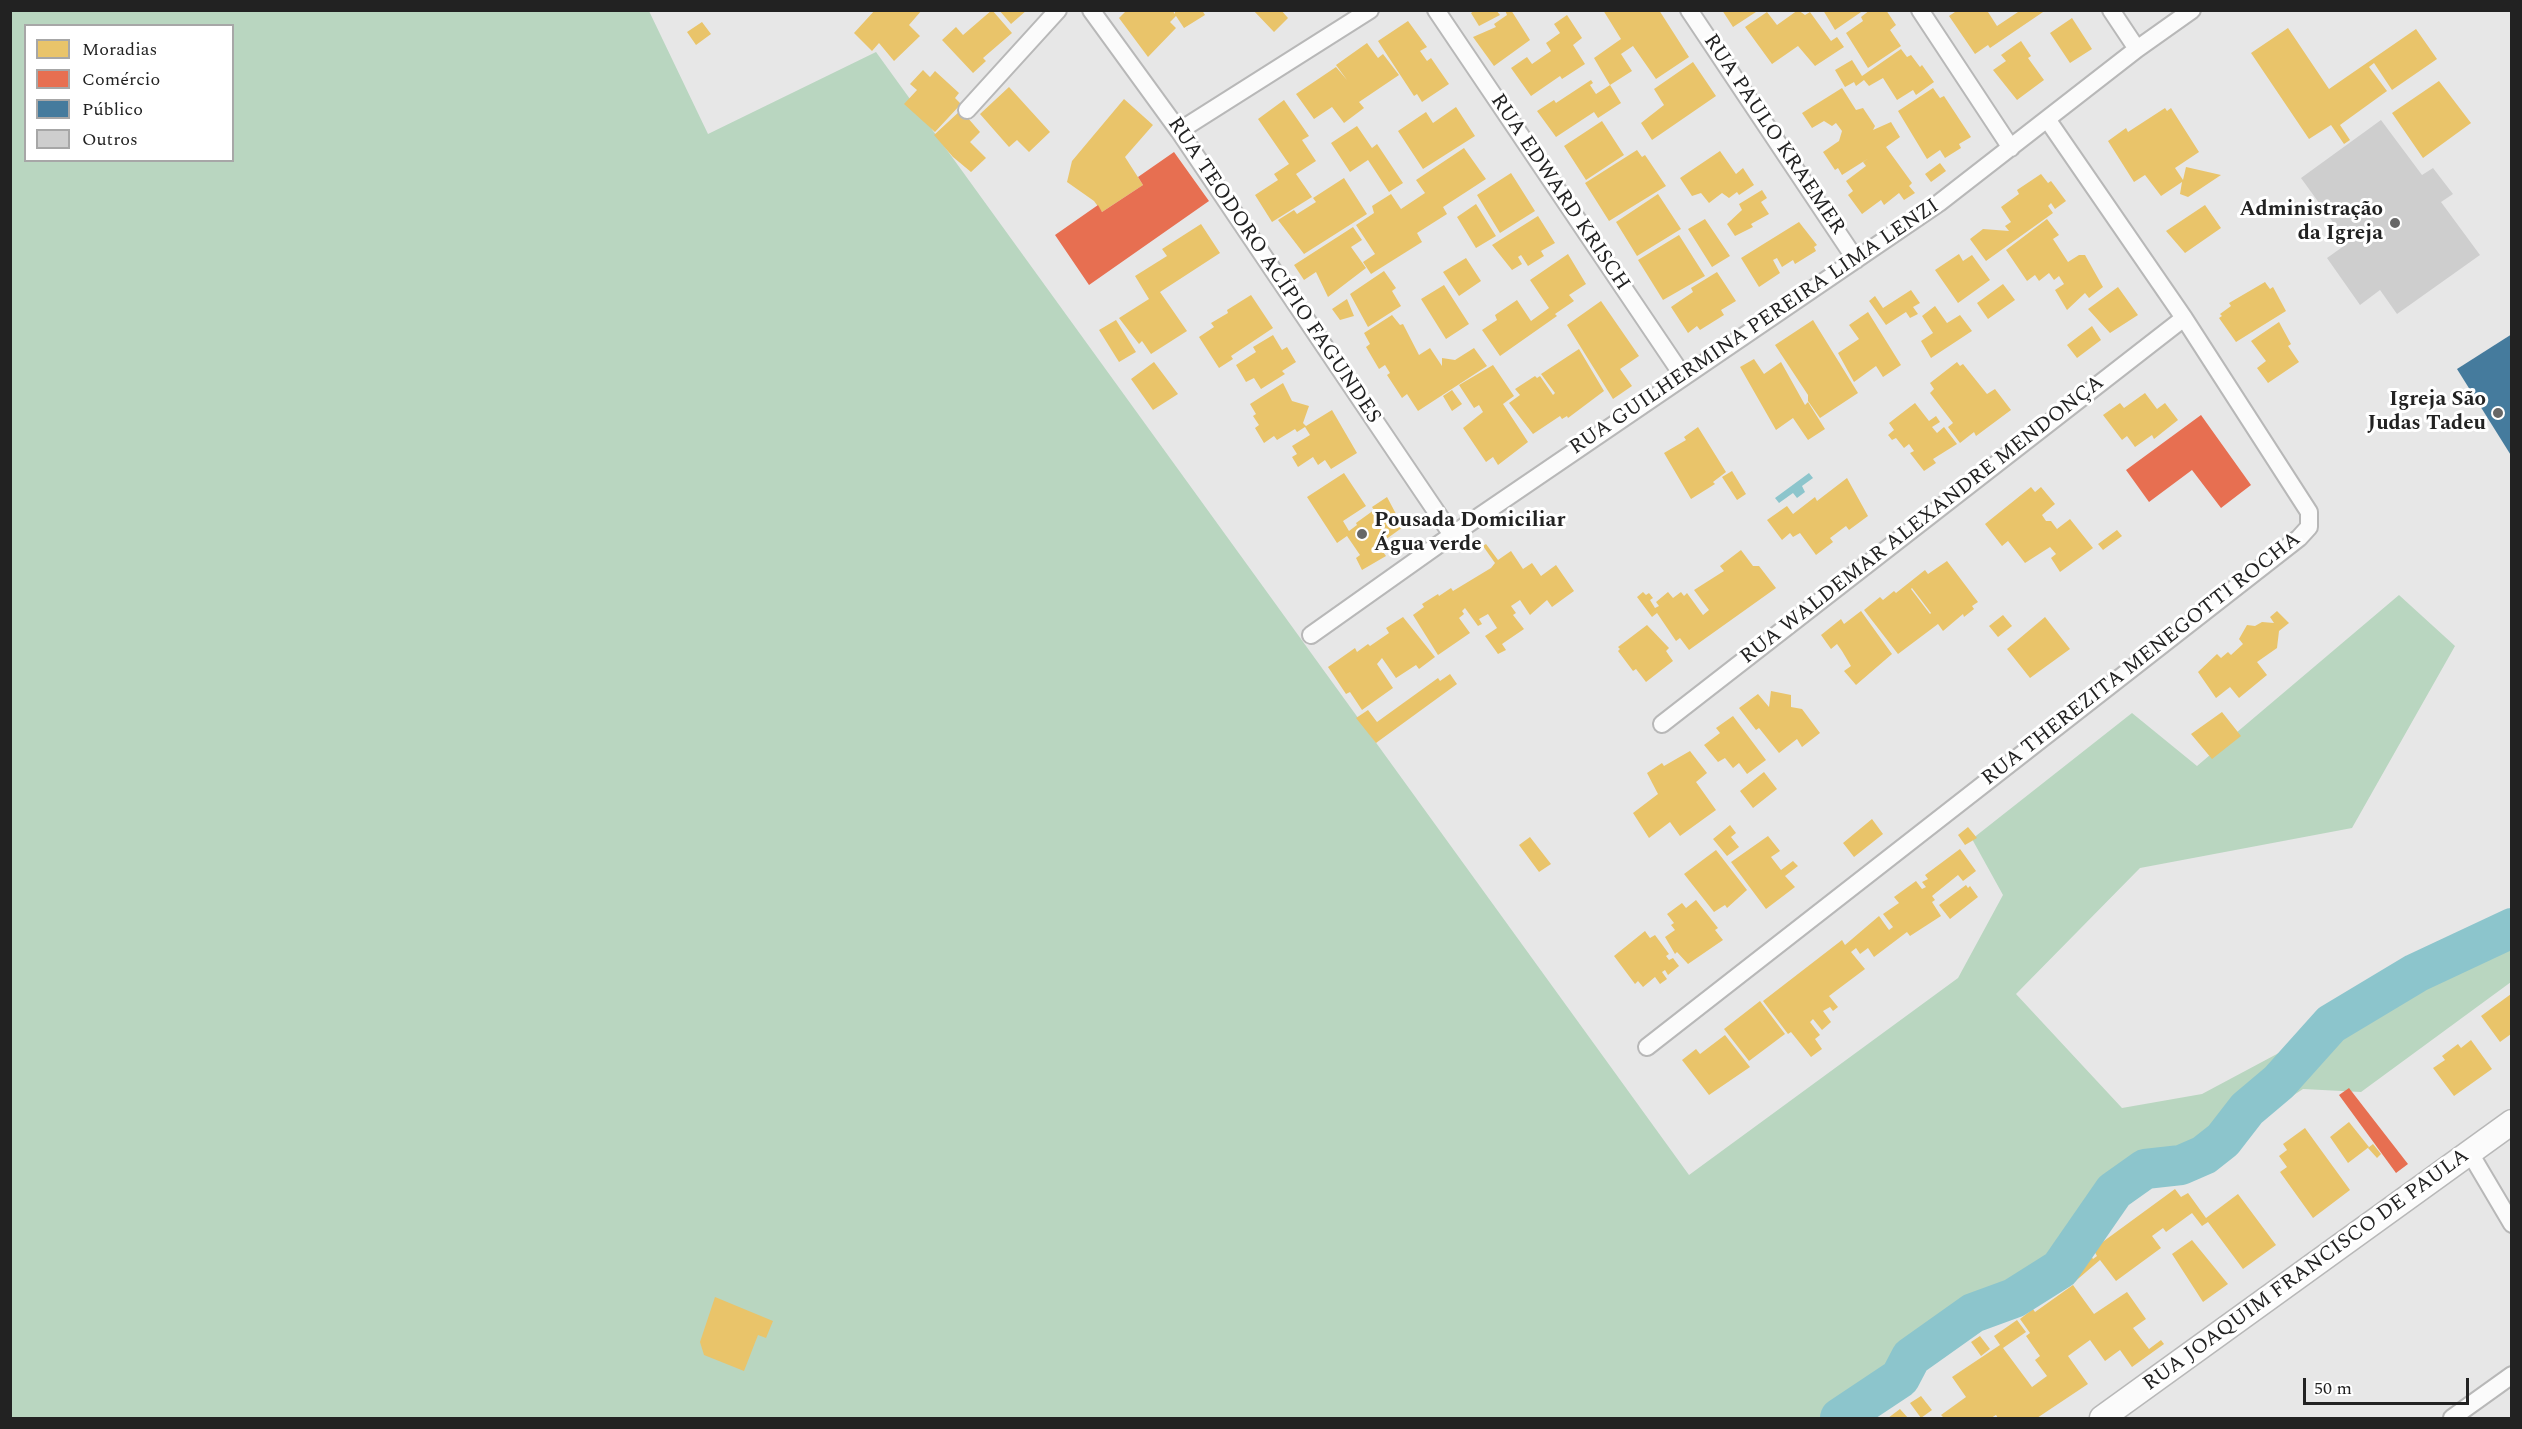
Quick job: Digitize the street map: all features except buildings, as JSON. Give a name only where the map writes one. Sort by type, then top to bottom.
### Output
[{"type":"main road","name":"RUA JOAQUIM FRANCISCO DE PAULA","points":[[2102,1419],[2511,1122]]},
{"type":"street","points":[[967,110],[1058,10]]},
{"type":"street","points":[[1179,131],[1370,10]]},
{"type":"street","name":"RUA EDWARD KRISCH","points":[[1436,10],[1683,376]]},
{"type":"street","name":"RUA PAULO KRAEMER","points":[[1689,10],[1856,260]]},
{"type":"street","points":[[1920,10],[2012,148]]},
{"type":"street","points":[[2111,10],[2137,49]]},
{"type":"street","name":"RUA GUILHERMINA PEREIRA LIMA LENZI","points":[[1311,635],[1683,376],[1856,260],[2012,148],[2137,49],[2192,10]]},
{"type":"street","name":"RUA TEODORO ACÍPIO FAGUNDES","points":[[1099,14],[1452,535]]},
{"type":"street","name":"RUA THEREZITA MENEGOTTI ROCHA","points":[[1647,1047],[2299,538],[2309,527],[2309,512],[2184,318],[2047,119]]},
{"type":"street","name":"RUA WALDEMAR ALEXANDRE MENDONÇA","points":[[1662,724],[2184,318]]},
{"type":"street","points":[[2470,1153],[2511,1224]]},
{"type":"street","points":[[2452,1419],[2511,1375]]},
{"type":"green space","points":[[10,11],[649,11],[708,134],[876,52],[1689,1175],[1958,978],[2003,895],[1972,839],[2132,713],[2197,766],[2399,595],[2455,646],[2352,828],[2140,868],[2016,994],[2122,1108],[2202,1094],[2511,929],[2511,982],[2361,1092],[2303,1089],[2144,1193],[1831,1418],[11,1418]]},
{"type":"water","points":[[1809,473],[1813,478],[1802,486],[1805,492],[1797,498],[1793,493],[1779,503],[1775,498]]},
{"type":"waterway","points":[[1840,1418],[1900,1378],[1911,1357],[1973,1313],[2014,1298],[2060,1269],[2114,1191],[2145,1169],[2181,1165],[2204,1155],[2223,1140],[2247,1109],[2279,1082],[2331,1024],[2416,973],[2512,928]]},
{"type":"place","name":"Administração da Igreja","points":[[2395,223]]},
{"type":"place","name":"Igreja São Judas Tadeu","points":[[2498,413]]},
{"type":"place","name":"Pousada Domiciliar Água verde","points":[[1362,534]]}]
